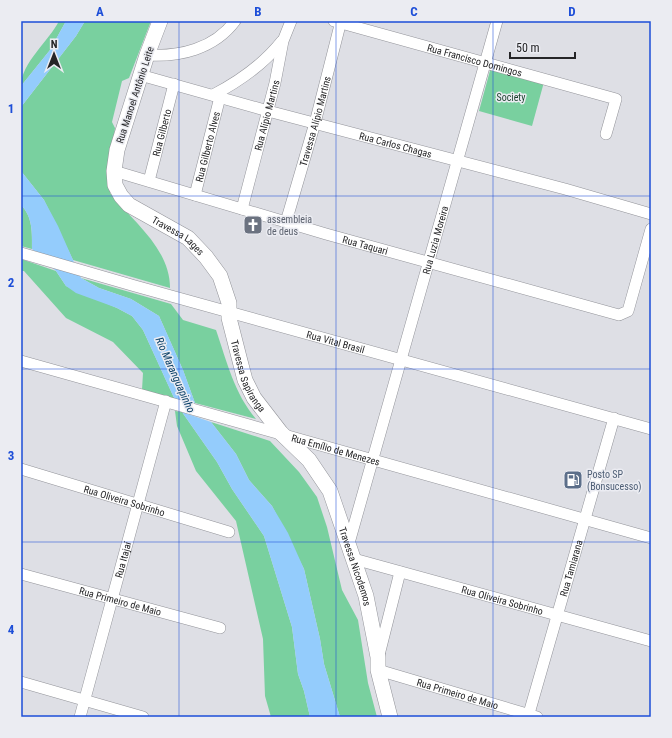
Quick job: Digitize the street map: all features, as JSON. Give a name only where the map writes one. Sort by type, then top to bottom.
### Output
[{"type":"main road","name":"Rua Manoel Antônio Leite","points":[[114,171],[117,150],[140,75],[160,21]]},
{"type":"main road","name":"Travessa Lages","points":[[114,171],[115,185],[121,196],[129,205],[188,238],[206,257],[220,276],[229,303],[229,312]]},
{"type":"main road","name":"Travessa Sapiranga","points":[[229,312],[234,342],[245,380],[254,398],[281,433]]},
{"type":"main road","name":"Travessa Nicodemos","points":[[281,433],[309,460],[330,491],[366,596],[378,663],[390,717]]},
{"type":"street","points":[[147,55],[177,54],[194,51],[224,33],[235,21]]},
{"type":"street","name":"Rua Alípio Martins","points":[[242,209],[268,112],[281,56],[283,40],[291,21]]},
{"type":"street","name":"Rua Luzia Moreira","points":[[349,543],[497,21]]},
{"type":"street","name":"Rua Francisco Domingos","points":[[339,22],[616,99],[606,134]]},
{"type":"street","name":"Travessa Alípio Martins","points":[[286,222],[315,123],[339,22]]},
{"type":"street","name":"Rua Gilberto Alves","points":[[195,195],[217,96],[244,77],[272,54],[283,40]]},
{"type":"street","name":"Rua Carlos Chagas","points":[[140,75],[217,96],[268,112],[315,123],[651,214]]},
{"type":"street","name":"Rua Gilberto","points":[[150,181],[174,84]]},
{"type":"street","name":"Rua Taquari","points":[[114,171],[286,222],[619,315],[628,311],[651,229]]},
{"type":"street","name":"Rua Vital Brasil","points":[[23,254],[651,429]]},
{"type":"street","name":"Rua Emílio de Menezes","points":[[21,361],[651,538]]},
{"type":"street","name":"Rua Itajaí","points":[[80,717],[137,503],[170,403]]},
{"type":"street","name":"Rua Tamiarana","points":[[531,716],[614,418]]},
{"type":"street","name":"Rua Oliveira Sobrinho","points":[[21,469],[137,503],[228,532]]},
{"type":"street","name":"Rua Oliveira Sobrinho","points":[[354,559],[651,641]]},
{"type":"street","points":[[378,663],[400,572]]},
{"type":"street","name":"Rua Primeiro de Maio","points":[[21,574],[220,628]]},
{"type":"street","name":"Rua Primeiro de Maio","points":[[378,663],[531,716]]},
{"type":"street","points":[[21,682],[143,717]]},
{"type":"green space","points":[[59,21],[66,21],[50,50],[21,86],[22,77],[30,61]]},
{"type":"green space","points":[[85,21],[151,21],[129,78],[122,81],[112,122],[115,128],[111,164],[110,193],[149,236],[157,248],[164,260],[170,288],[73,260],[44,200],[21,171],[21,107],[76,36]]},
{"type":"green space","name":"Society","points":[[491,67],[544,82],[532,126],[479,111]]},
{"type":"green space","points":[[21,205],[30,220],[32,231],[32,249],[21,246]]},
{"type":"green space","points":[[21,259],[56,271],[66,286],[132,316],[143,330],[175,400],[142,390],[143,373],[113,342],[66,318],[24,271],[21,271]]},
{"type":"green space","points":[[81,278],[171,304],[183,320],[216,330],[237,388],[248,409],[256,419],[195,403],[183,370],[159,316],[131,299],[99,288]]},
{"type":"green space","points":[[175,411],[182,412],[217,462],[232,489],[264,536],[292,627],[298,674],[304,691],[310,717],[271,717],[265,696],[263,639],[236,521],[196,471],[177,426]]},
{"type":"green space","points":[[211,422],[270,441],[299,472],[317,497],[327,527],[342,590],[358,620],[368,683],[377,717],[340,717],[324,664],[320,639],[304,569],[272,506],[249,480],[236,454]]},
{"type":"water","points":[[66,21],[85,21],[76,36],[21,107],[21,86],[50,50]]},
{"type":"water","name":"Rio Maranguapinho","points":[[21,171],[44,200],[58,226],[81,278],[99,288],[131,299],[159,316],[183,370],[195,403],[175,400],[143,330],[132,316],[117,308],[76,293],[66,286],[56,271],[32,249],[32,231],[30,220],[21,205]]},
{"type":"water","name":"Rio Maranguapinho","points":[[182,412],[211,422],[236,454],[249,480],[272,506],[288,533],[304,569],[320,639],[324,664],[340,717],[310,717],[304,691],[298,674],[292,627],[264,536],[232,489],[217,462]]},
{"type":"place","name":"assembleia de deus","points":[[253,225]]},
{"type":"place","name":"Posto SP (Bonsucesso)","points":[[573,480]]}]
